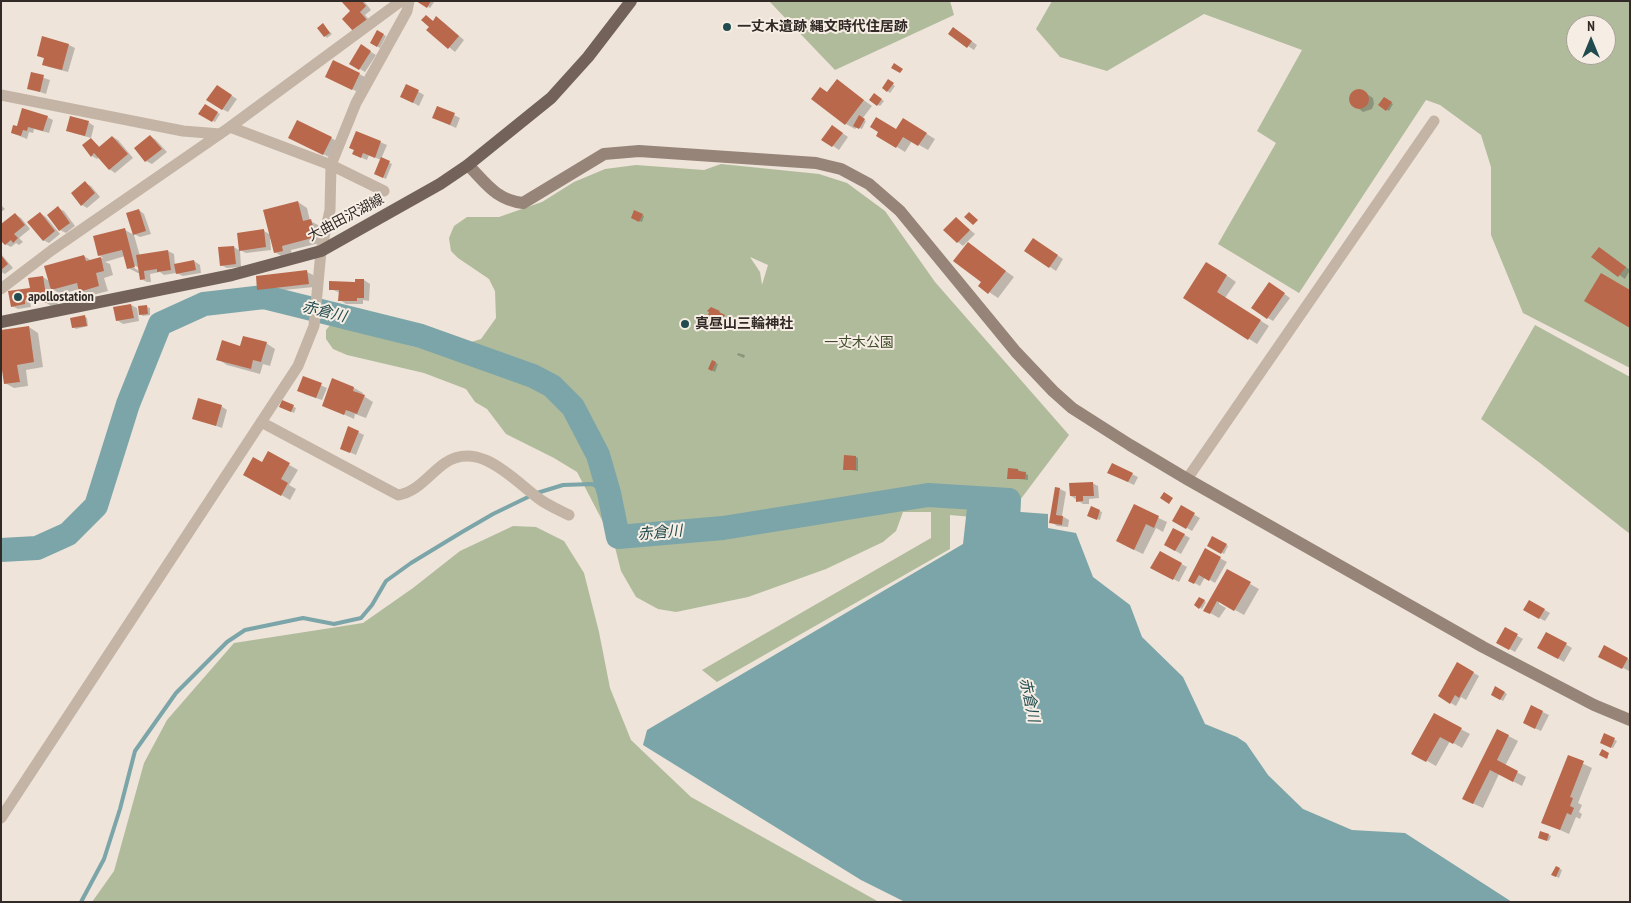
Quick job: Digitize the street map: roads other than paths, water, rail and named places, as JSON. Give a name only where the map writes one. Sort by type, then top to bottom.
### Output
[{"type":"main road","name":"大曲田沢湖線","points":[[1,322],[232,275],[321,251],[440,184],[468,165],[552,98],[588,57],[631,1]]},
{"type":"street","points":[[1,289],[52,250],[230,127],[401,1]]},
{"type":"street","points":[[1,818],[298,366],[314,326],[321,251],[330,210],[331,165],[356,103],[407,10],[409,1]]},
{"type":"street","points":[[1,95],[184,131],[220,134]]},
{"type":"street","points":[[1187,479],[1434,121]]},
{"type":"street","points":[[230,127],[331,165],[384,191]]},
{"type":"street","points":[[468,165],[498,196],[510,202],[523,203],[604,154],[639,151],[816,163],[840,169],[869,184],[900,211],[984,314],[1053,391],[1072,408],[1187,479],[1483,647],[1594,705],[1630,720]]},
{"type":"street","points":[[262,422],[398,495],[408,494],[446,462],[461,456],[478,457],[496,466],[540,500],[569,515]]},
{"type":"water","points":[[967,508],[1048,514],[1048,528],[1076,533],[1093,577],[1130,605],[1142,637],[1183,677],[1205,724],[1237,737],[1246,743],[1268,775],[1303,809],[1352,830],[1405,833],[1512,902],[905,902],[861,880],[643,745],[647,730],[963,544]]},
{"type":"waterway","name":"赤倉川","points":[[1,550],[37,548],[68,534],[96,506],[128,404],[160,324],[204,304],[264,297],[421,336],[533,376],[552,386],[573,407],[598,455],[609,493],[618,537],[723,528],[928,495],[1009,500],[1007,543]]},
{"type":"waterway","points":[[537,493],[563,485],[592,484],[609,493]]},
{"type":"waterway","points":[[81,902],[104,859],[120,809],[135,751],[176,693],[227,642],[245,630],[303,618],[334,624],[361,618],[372,605],[386,581],[411,563],[462,532],[528,497]]},
{"type":"place","name":"一丈木遺跡 縄文時代住居跡","points":[[727,27]]},
{"type":"place","name":"apollostation","points":[[18,297]]},
{"type":"place","name":"真昼山三輪神社","points":[[685,324]]},
{"type":"park label","name":"一丈木公園","points":[[859,343]]}]
